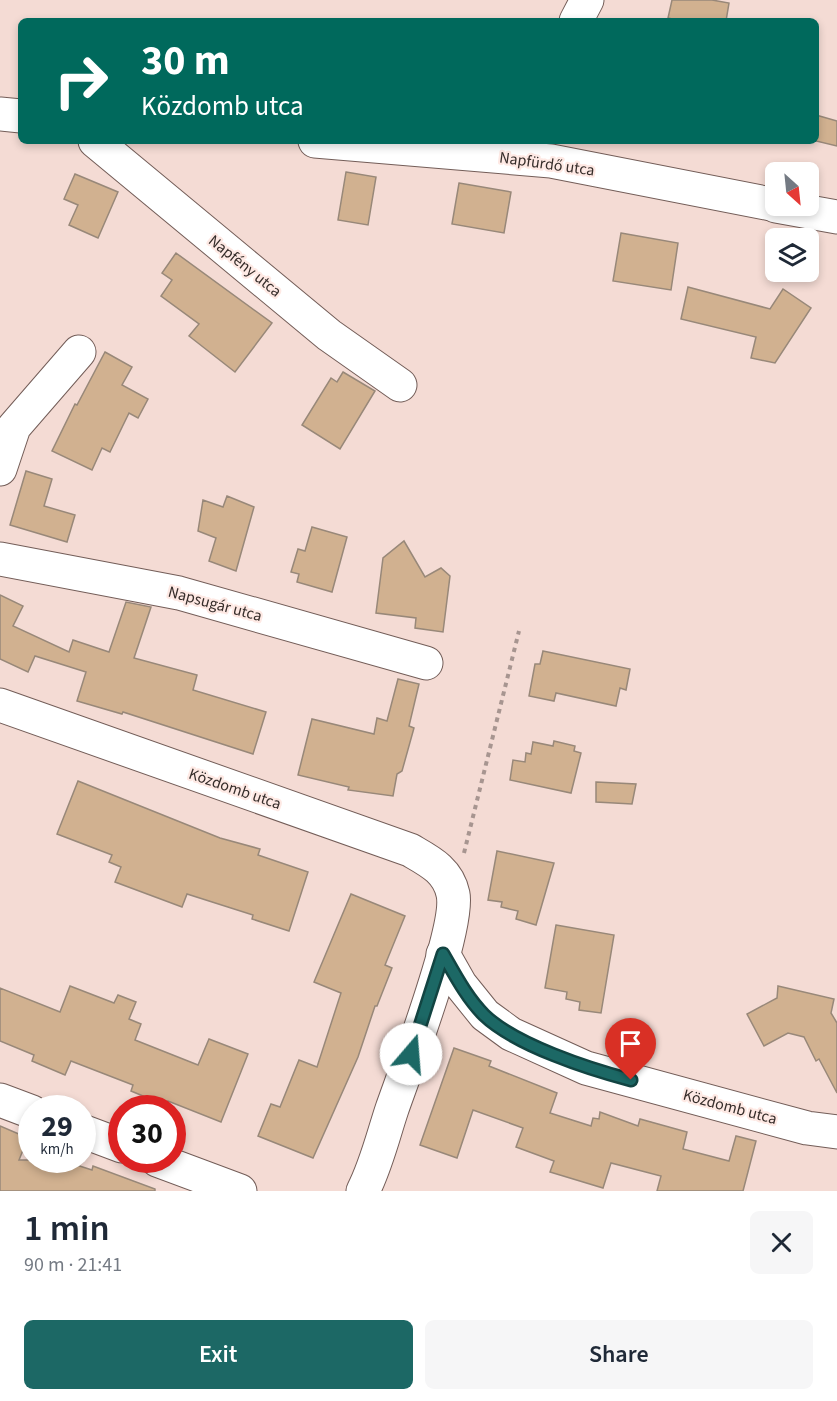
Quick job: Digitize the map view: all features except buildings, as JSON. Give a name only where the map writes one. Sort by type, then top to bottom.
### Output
[{"type":"street","points":[[578,18],[587,0]]},
{"type":"street","points":[[0,114],[18,116]]},
{"type":"street","name":"Napfény utca","points":[[99,144],[329,335],[400,385]]},
{"type":"street","name":"Napfürdő utca","points":[[386,144],[553,151],[765,202]]},
{"type":"street","name":"Napfürdő utca","points":[[819,214],[837,218]]},
{"type":"street","points":[[0,470],[7,418],[79,352]]},
{"type":"street","name":"Napsugár utca","points":[[0,559],[178,593],[426,663]]},
{"type":"street","name":"Közdomb utca","points":[[0,705],[410,850],[433,863],[446,876],[453,894]]},
{"type":"street","points":[[363,1191],[443,954],[453,909],[453,894]]},
{"type":"street","name":"Közdomb utca","points":[[443,954],[460,984],[485,1016],[511,1034],[586,1068],[807,1128],[837,1132]]},
{"type":"street","points":[[0,1100],[18,1107]]},
{"type":"street","points":[[186,1171],[240,1191]]},
{"type":"path","points":[[453,894],[519,631]]},
{"type":"route","points":[[411,1054],[443,954],[460,984],[485,1016],[511,1034],[586,1068],[631,1080]]}]
